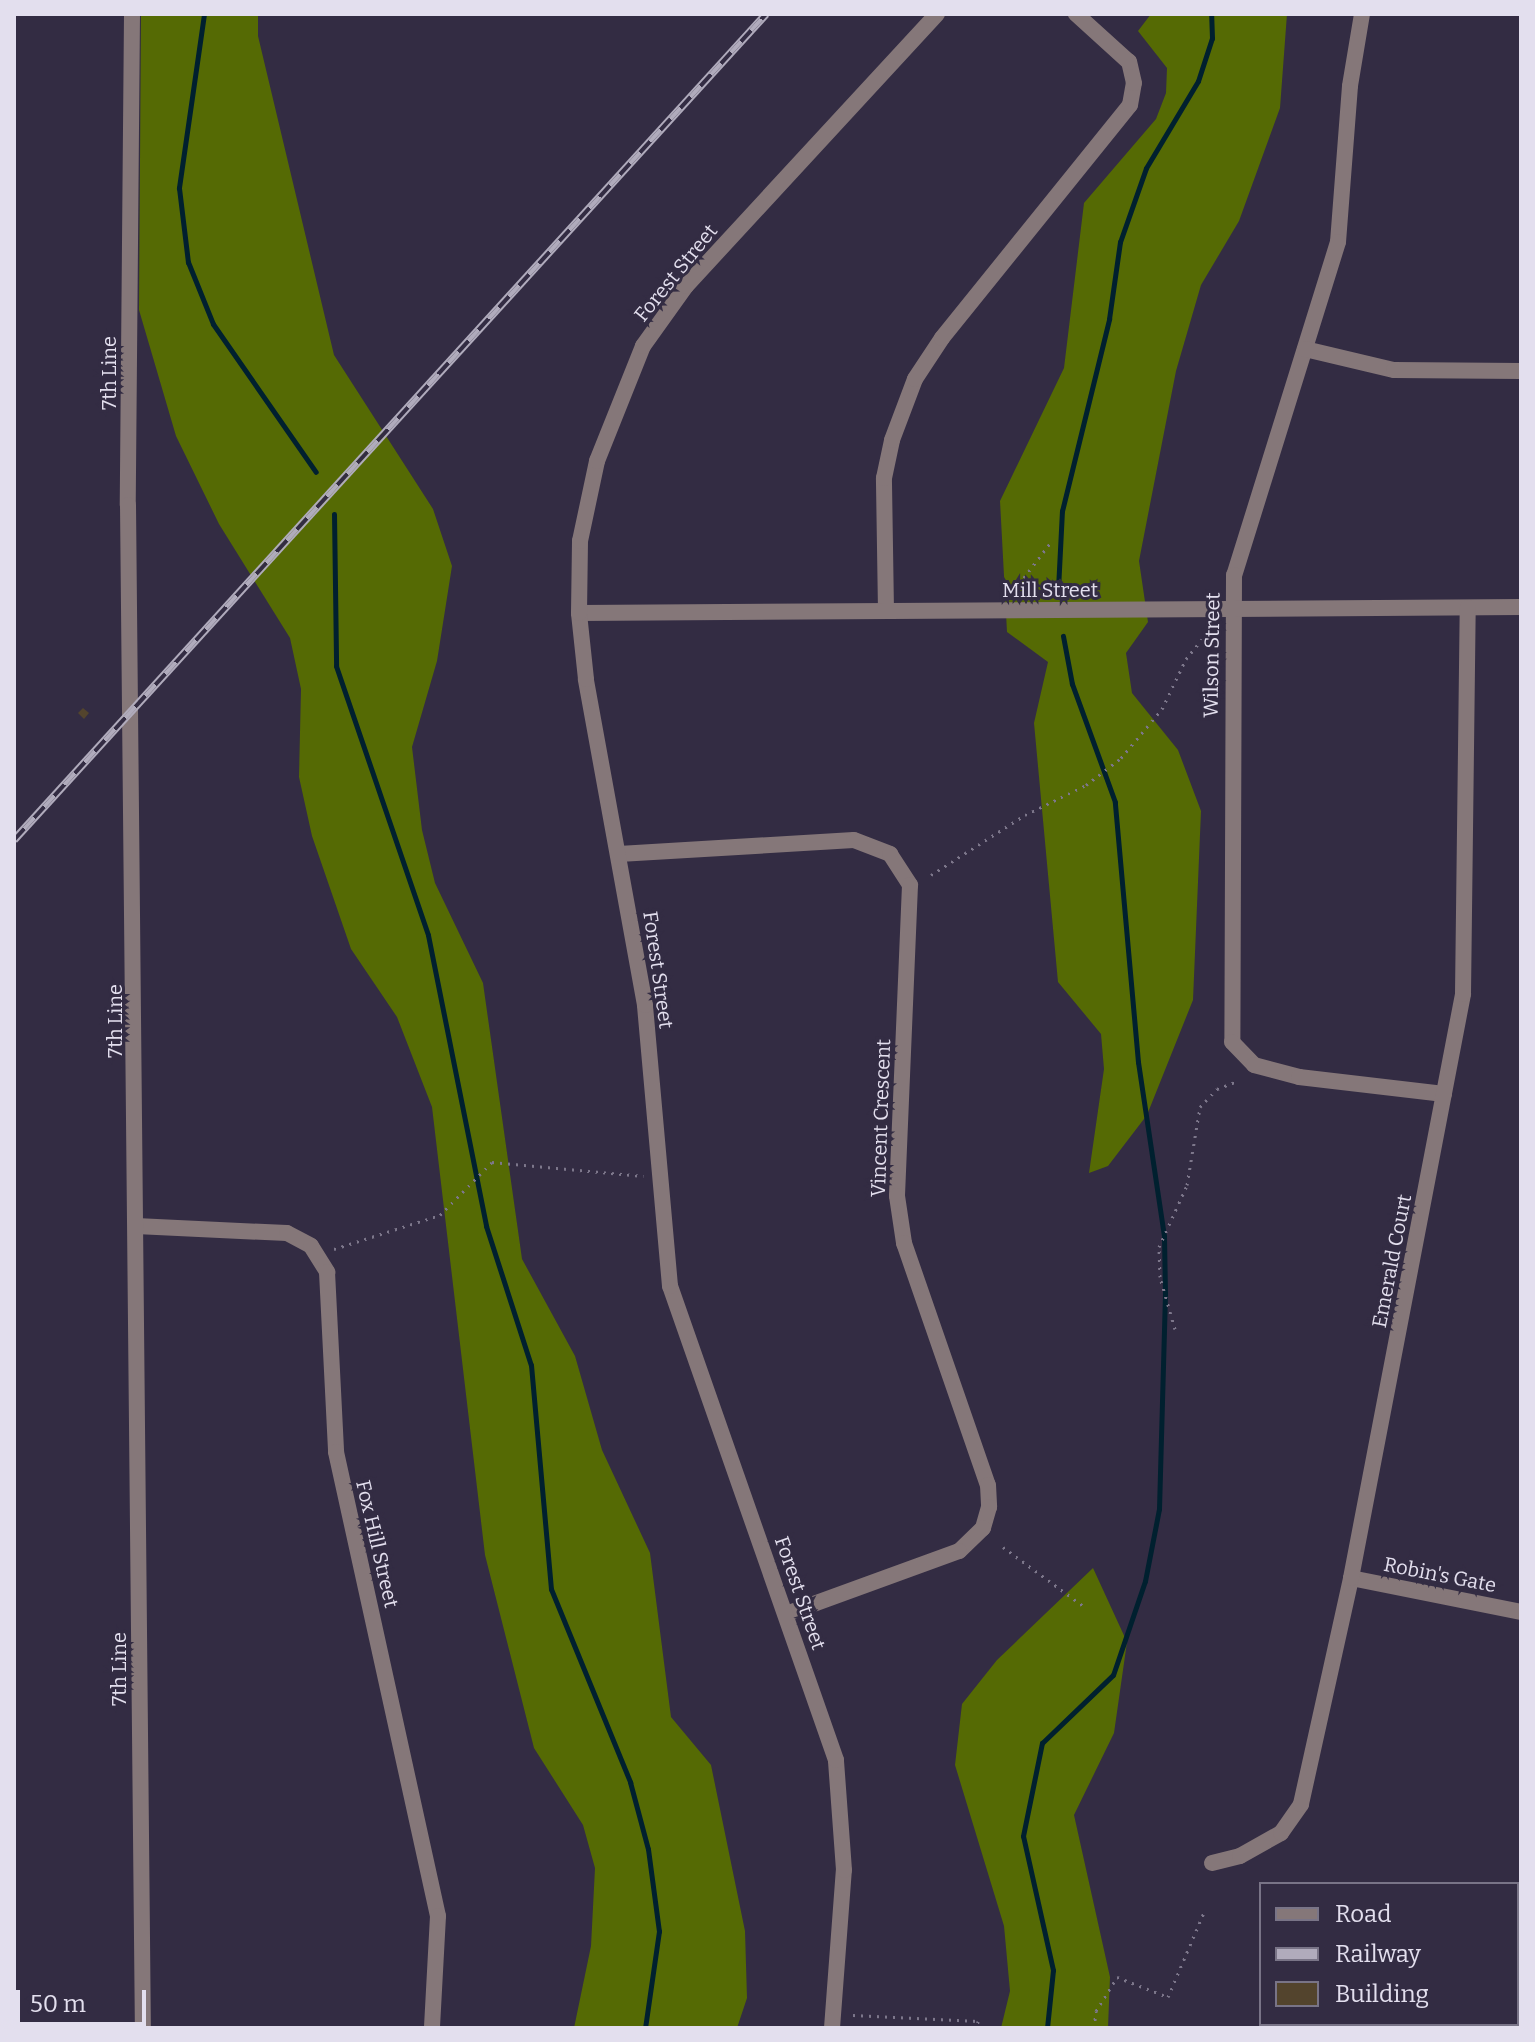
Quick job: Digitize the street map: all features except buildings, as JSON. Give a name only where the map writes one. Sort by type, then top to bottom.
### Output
[{"type":"street","name":"7th Line","points":[[132,14],[128,505],[143,2028]]},
{"type":"street","name":"Forest Street","points":[[832,2028],[844,1870],[843,1814],[836,1760],[670,1286],[645,1005],[586,679],[579,613],[580,541],[597,461],[643,346],[696,274],[937,14]]},
{"type":"street","points":[[886,611],[884,478],[915,379],[1130,105],[1134,83],[1129,62],[1076,14]]},
{"type":"street","name":"Wilson Street","points":[[1362,14],[1350,86],[1338,242],[1240,541],[1230,610],[1232,1042],[1254,1065],[1299,1077],[1444,1094]]},
{"type":"street","points":[[1305,349],[1394,370],[1521,371]]},
{"type":"street","name":"Mill Street","points":[[579,613],[1521,607]]},
{"type":"street","name":"Emerald Court","points":[[1212,1863],[1240,1856],[1281,1833],[1301,1804],[1351,1578],[1463,994],[1468,608]]},
{"type":"street","name":"Vincent Crescent","points":[[619,854],[854,840],[890,854],[910,885],[897,1196],[904,1243],[988,1485],[989,1507],[983,1528],[959,1551],[786,1614]]},
{"type":"street","name":"Fox Hill Street","points":[[136,1226],[287,1233],[311,1246],[327,1272],[334,1441],[438,1916],[432,2028]]},
{"type":"street","name":"Robin's Gate","points":[[1351,1578],[1521,1612]]},
{"type":"path","points":[[1018,609],[1019,584],[1051,542]]},
{"type":"path","points":[[931,875],[1025,815],[1086,785],[1121,758],[1162,709],[1182,666],[1209,631]]},
{"type":"path","points":[[1175,1329],[1160,1277],[1159,1247],[1187,1185],[1200,1107],[1217,1089],[1235,1082]]},
{"type":"path","points":[[334,1249],[440,1215],[492,1162],[658,1177]]},
{"type":"path","points":[[1003,1547],[1086,1608]]},
{"type":"path","points":[[1094,2028],[1096,2011],[1117,1977],[1168,1997],[1205,1910]]},
{"type":"path","points":[[853,2015],[978,2021],[977,2028]]},
{"type":"green space","points":[[141,14],[258,14],[258,36],[334,355],[433,509],[452,566],[437,661],[412,747],[422,830],[435,883],[483,983],[522,1259],[575,1356],[602,1450],[650,1553],[671,1717],[711,1765],[745,1931],[747,1998],[737,2028],[574,2028],[591,1946],[595,1868],[583,1825],[534,1748],[485,1555],[432,1107],[397,1017],[351,949],[312,836],[299,777],[301,689],[290,638],[219,524],[176,436],[139,310]]},
{"type":"green space","points":[[1151,14],[1287,14],[1280,108],[1239,221],[1201,285],[1176,371],[1139,561],[1148,622],[1126,653],[1132,693],[1178,750],[1201,811],[1193,1000],[1147,1115],[1108,1166],[1089,1173],[1104,1069],[1101,1034],[1058,982],[1034,723],[1048,662],[1007,632],[1000,501],[1064,368],[1084,203],[1156,119],[1166,93],[1167,68],[1138,31]]},
{"type":"green space","points":[[1093,1568],[1127,1642],[1114,1733],[1074,1815],[1110,1977],[1108,2028],[1001,2028],[1010,1991],[1004,1926],[955,1765],[962,1704],[997,1660]]},
{"type":"waterway","points":[[204,14],[179,188],[188,262],[213,324],[316,472]]},
{"type":"waterway","points":[[1058,589],[1062,511],[1109,319],[1120,242],[1146,168],[1198,81],[1212,38],[1211,14]]},
{"type":"waterway","points":[[334,514],[336,666],[428,935],[486,1226],[531,1365],[551,1589],[630,1782],[648,1849],[659,1931],[645,2028]]},
{"type":"waterway","points":[[1047,2028],[1053,1970],[1023,1836],[1042,1743],[1113,1675],[1145,1581],[1159,1509],[1165,1294],[1164,1236],[1138,1062],[1115,802],[1072,684],[1063,636]]},
{"type":"railway","points":[[14,840],[766,14]]}]
